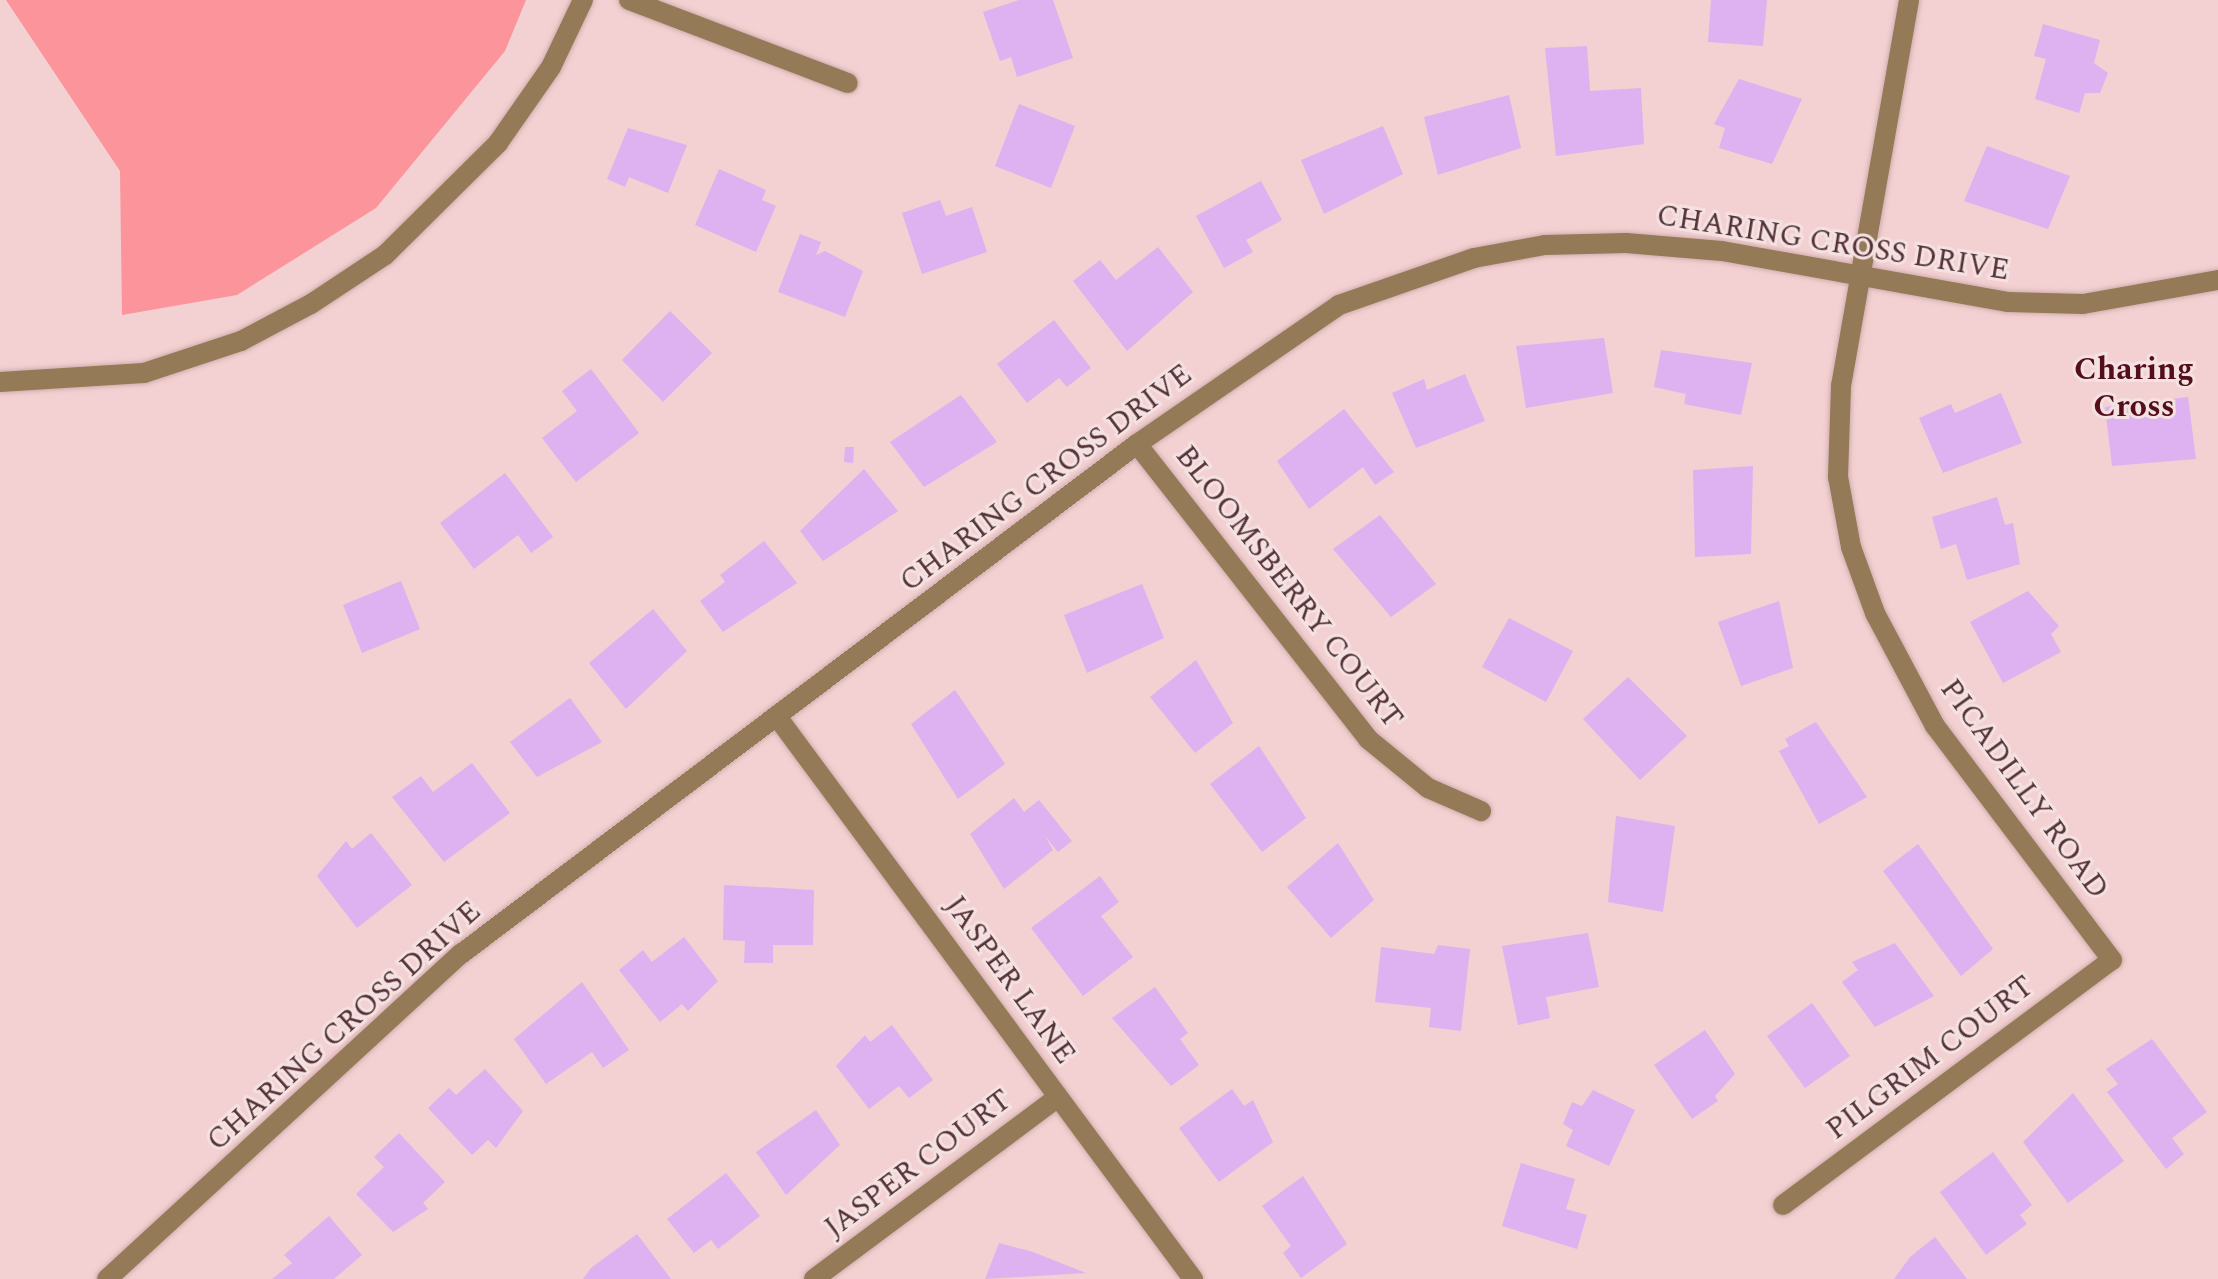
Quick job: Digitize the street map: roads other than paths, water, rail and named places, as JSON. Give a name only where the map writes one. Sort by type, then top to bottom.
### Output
[{"type":"street","points":[[0,382],[144,373],[241,341],[311,304],[385,255],[498,143],[551,67],[583,0]]},
{"type":"street","points":[[629,0],[848,83]]},
{"type":"street","name":"PICADILLY ROAD","points":[[1909,0],[1841,386],[1838,477],[1875,613],[1935,726],[2112,960]]},
{"type":"street","name":"CHARING CROSS DRIVE","points":[[107,1279],[461,954],[778,718],[1137,444],[1339,305],[1474,258],[1626,243],[1722,251],[2008,302],[2083,304],[2218,280]]},
{"type":"street","name":"BLOOMSBERRY COURT","points":[[1137,444],[1368,739],[1428,788],[1481,811]]},
{"type":"street","name":"JASPER LANE","points":[[778,718],[1193,1279]]},
{"type":"street","name":"PILGRIM COURT","points":[[1783,1205],[2112,960]]},
{"type":"street","name":"JASPER COURT","points":[[814,1279],[1058,1097]]},
{"type":"district","name":"Charing Cross","points":[[2134,390]]}]
